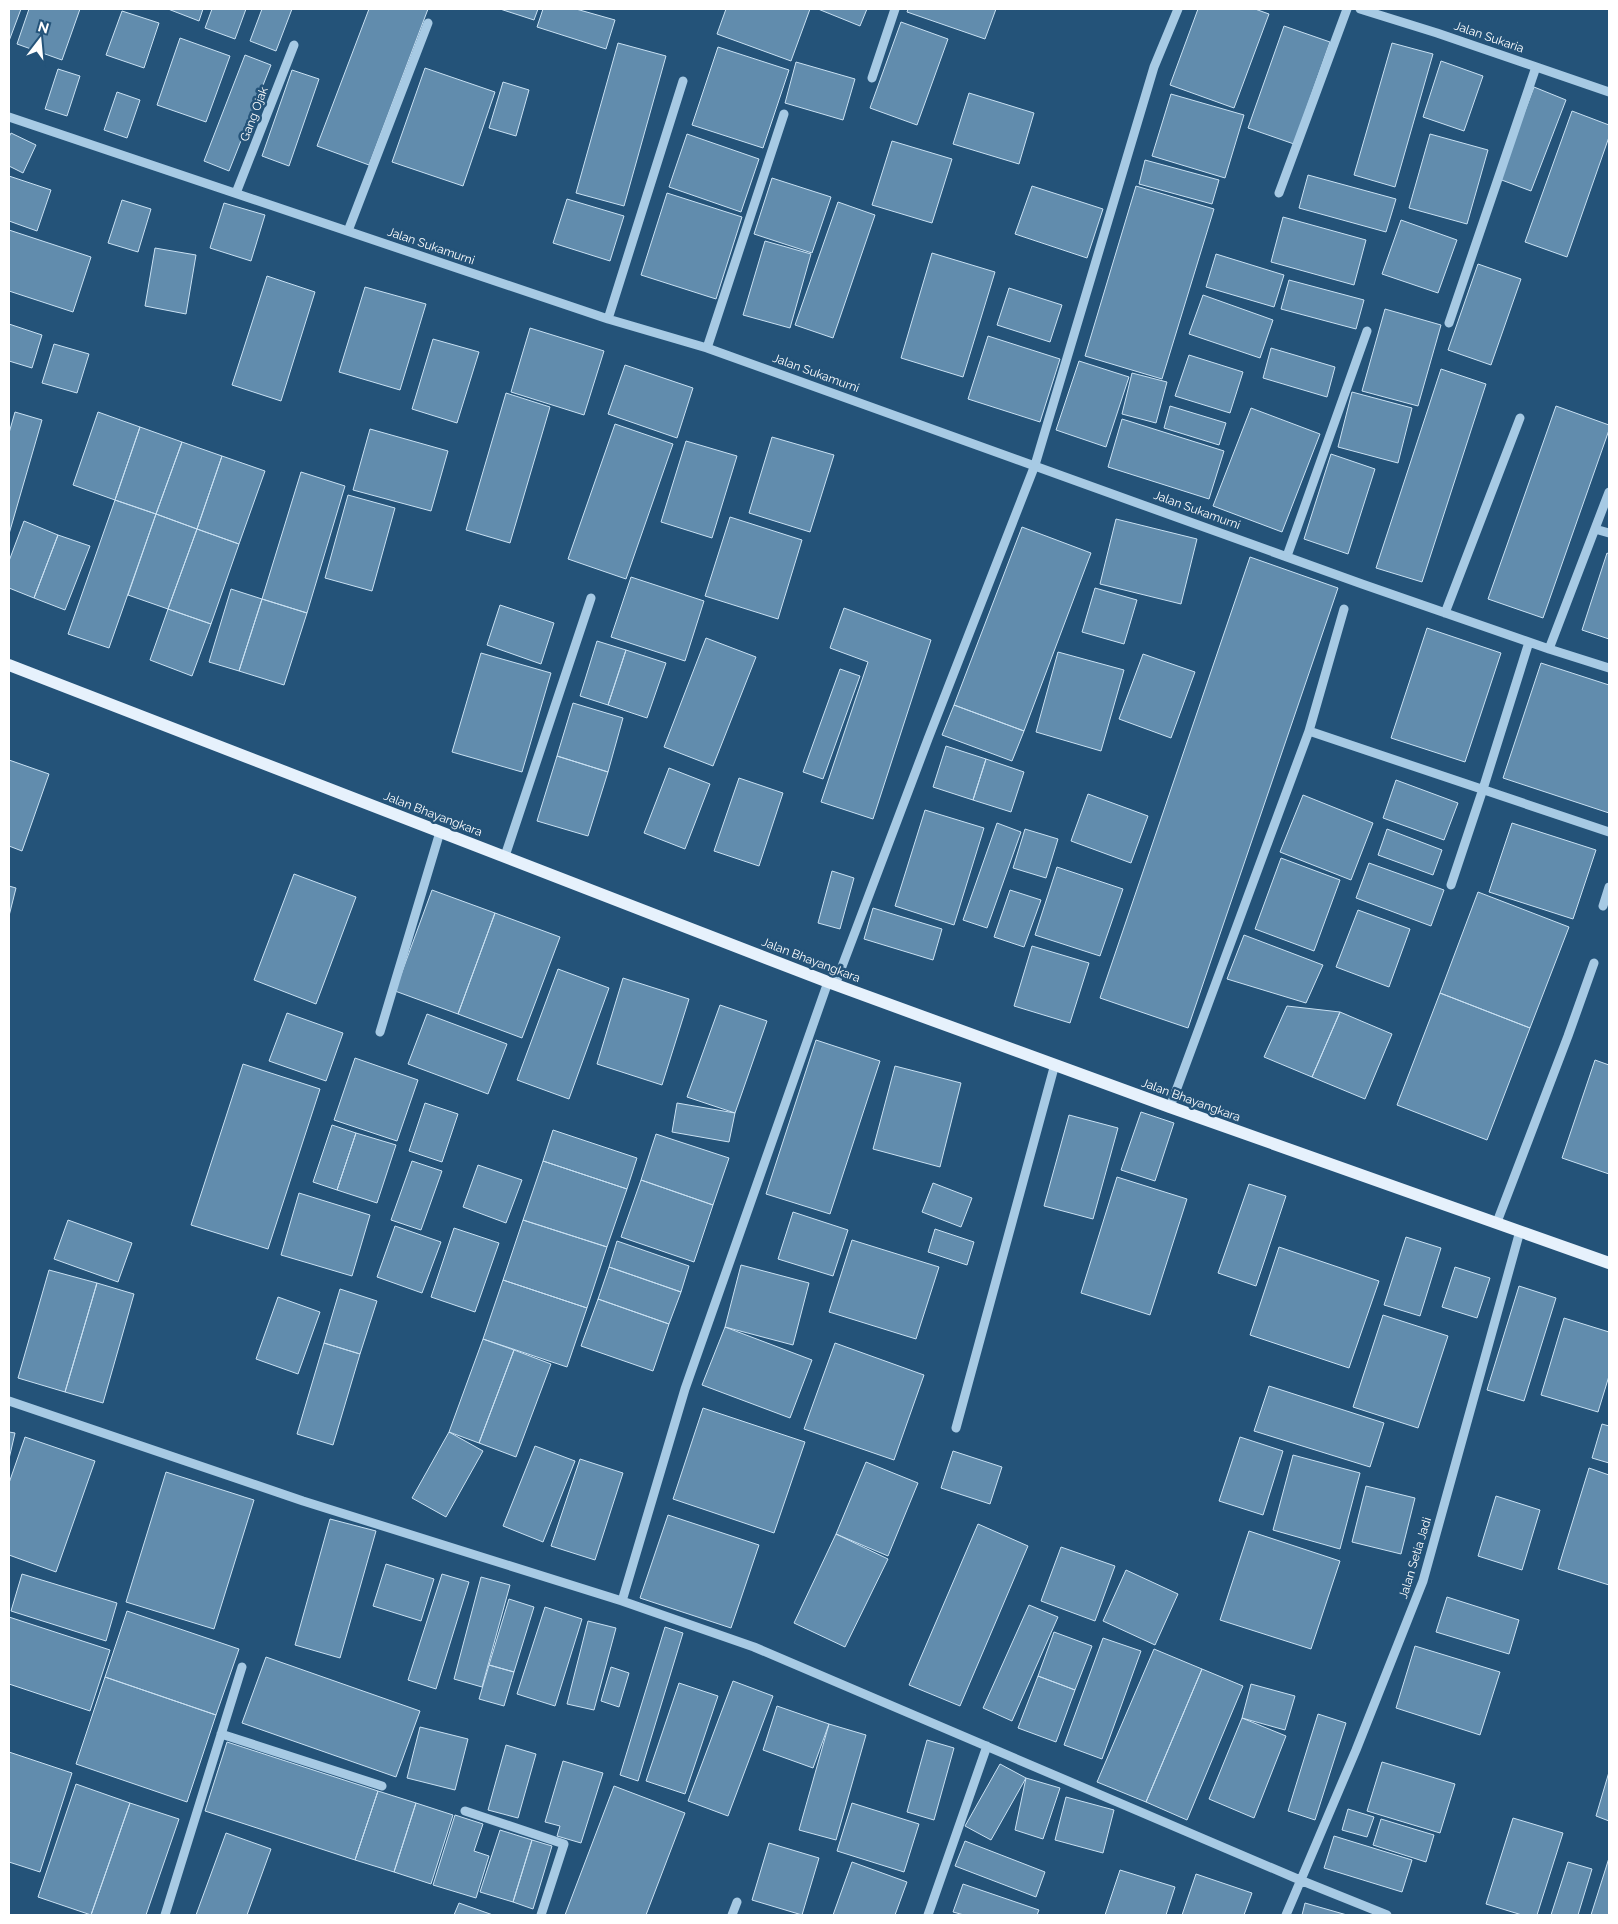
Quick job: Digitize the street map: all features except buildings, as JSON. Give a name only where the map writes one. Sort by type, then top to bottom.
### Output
[{"type":"main road","name":"Jalan Bhayangkara","points":[[9,666],[831,983],[1609,1264]]},
{"type":"street","points":[[872,78],[894,9]]},
{"type":"street","points":[[622,1601],[685,1388],[831,983],[1035,466],[1154,67],[1178,9]]},
{"type":"street","points":[[1279,193],[1347,9]]},
{"type":"street","name":"Jalan Sukaria","points":[[1360,9],[1609,92]]},
{"type":"street","points":[[348,231],[428,22]]},
{"type":"street","name":"Gang Ojak","points":[[236,193],[294,45]]},
{"type":"street","points":[[1449,323],[1536,67]]},
{"type":"street","points":[[608,319],[683,81]]},
{"type":"street","points":[[707,348],[784,114]]},
{"type":"street","name":"Jalan Sukamurni","points":[[9,117],[608,319],[707,348],[1444,613],[1609,668]]},
{"type":"street","points":[[1287,556],[1367,331]]},
{"type":"street","points":[[1444,613],[1520,418]]},
{"type":"street","points":[[1549,649],[1609,492]]},
{"type":"street","points":[[1595,529],[1609,534]]},
{"type":"street","points":[[505,856],[591,598]]},
{"type":"street","points":[[1170,1107],[1309,731],[1344,609]]},
{"type":"street","points":[[1451,885],[1483,789],[1528,642]]},
{"type":"street","points":[[1309,731],[1609,832]]},
{"type":"street","points":[[380,1032],[440,832]]},
{"type":"street","points":[[1603,906],[1609,887]]},
{"type":"street","points":[[1497,1222],[1565,1046],[1594,963]]},
{"type":"street","points":[[956,1428],[1054,1064]]},
{"type":"street","name":"Jalan Setia Jadi","points":[[1286,1915],[1356,1750],[1423,1581],[1520,1231]]},
{"type":"street","points":[[9,1400],[303,1501],[622,1601],[754,1647],[1300,1880],[1387,1915]]},
{"type":"street","points":[[166,1915],[242,1667]]},
{"type":"street","points":[[221,1734],[382,1786]]},
{"type":"street","points":[[928,1915],[986,1746]]},
{"type":"street","points":[[465,1811],[564,1844],[541,1915]]},
{"type":"street","points":[[732,1915],[737,1902]]}]
